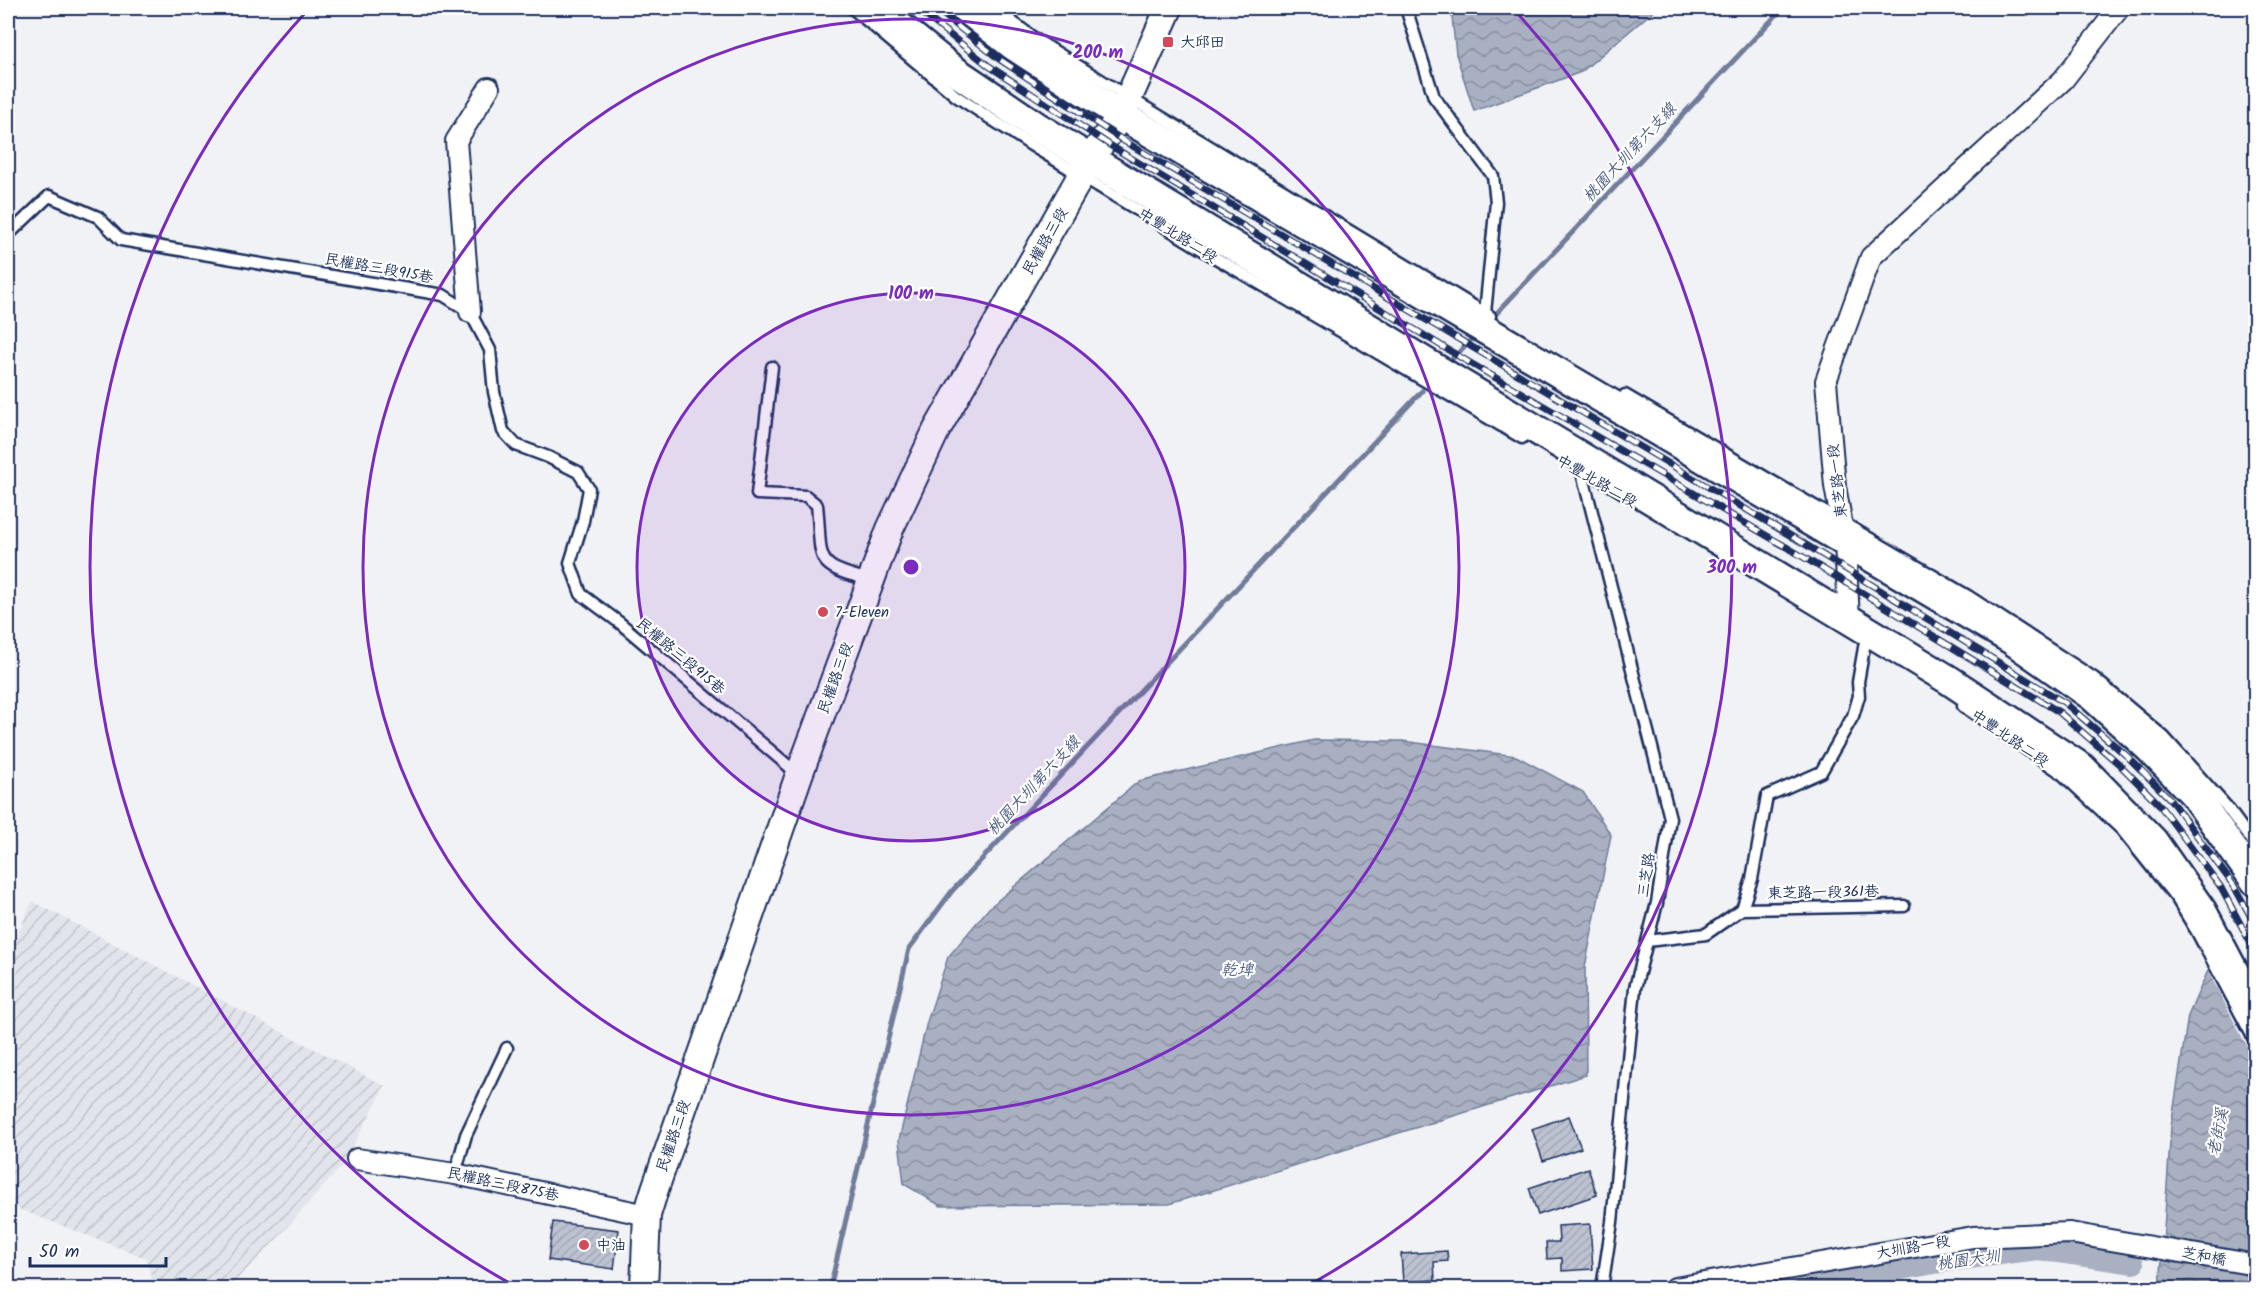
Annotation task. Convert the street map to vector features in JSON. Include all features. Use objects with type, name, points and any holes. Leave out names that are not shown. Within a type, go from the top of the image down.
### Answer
[{"type":"main road","name":"中豐北路二段","points":[[877,8],[952,69],[1039,128],[1087,167],[1857,631],[2020,725],[2082,768],[2153,841],[2256,1013]]},
{"type":"main road","points":[[965,8],[1014,46],[1125,107],[1843,532],[2012,640],[2092,696],[2193,793],[2223,817],[2256,882]]},
{"type":"street","name":"民權路三段","points":[[644,1288],[647,1215],[800,775],[890,529],[936,431],[1087,167],[1125,107],[1169,8]]},
{"type":"street","name":"東芝路一段","points":[[1857,631],[1835,486],[1826,381],[1871,257],[2063,80],[2119,8]]},
{"type":"street","points":[[470,312],[456,141],[489,88]]},
{"type":"street","name":"民權路三段875巷","points":[[357,1159],[455,1174],[647,1215]]},
{"type":"street","name":"大圳路一段","points":[[1675,1288],[1973,1237],[2070,1233],[2153,1247]]},
{"type":"street","name":"芝和橋","points":[[2153,1247],[2256,1265]]},
{"type":"lane","name":"中豐北路二段","points":[[852,8],[957,96],[1087,167],[1216,258],[1531,443]]},
{"type":"lane","points":[[994,8],[1125,107],[1505,325]]},
{"type":"lane","points":[[1406,8],[1434,97],[1493,176],[1496,202],[1485,313]]},
{"type":"lane","name":"民權路三段915巷","points":[[8,235],[49,196],[98,217],[121,240],[432,292],[443,295],[470,312],[490,350],[494,392],[503,432],[516,446],[549,457],[578,472],[589,489],[583,521],[570,563],[581,594],[620,623],[800,775]]},
{"type":"lane","points":[[772,367],[758,494],[806,496],[818,505],[820,556],[826,566],[839,573],[871,580]]},
{"type":"lane","points":[[1614,389],[1843,532]]},
{"type":"lane","name":"中豐北路二段","points":[[1572,467],[1593,479]]},
{"type":"lane","name":"三芝路","points":[[1582,473],[1670,818],[1658,903],[1635,988],[1612,1222],[1602,1288]]},
{"type":"lane","name":"中豐北路二段","points":[[1624,497],[1857,631],[1884,654]]},
{"type":"lane","name":"東芝路一段","points":[[1742,909],[1752,879],[1767,796],[1821,772],[1853,716],[1859,696],[1857,631]]},
{"type":"lane","name":"中豐北路二段","points":[[1952,698],[2060,772],[2121,829],[2177,899],[2199,921],[2256,1043]]},
{"type":"lane","points":[[2223,817],[2256,847]]},
{"type":"lane","name":"東芝路一段361巷","points":[[1742,909],[1904,906]]},
{"type":"lane","points":[[1647,941],[1706,934],[1742,909]]},
{"type":"lane","points":[[455,1174],[466,1135],[507,1048]]},
{"type":"shaded area","points":[[32,901],[385,1086],[344,1163],[275,1241],[228,1288],[153,1286],[146,1258],[8,1205],[8,957]]},
{"type":"water","points":[[1451,8],[1657,8],[1581,72],[1474,111],[1456,54]]},
{"type":"water","name":"乾埤","points":[[1314,740],[1402,741],[1516,756],[1583,792],[1611,835],[1585,967],[1586,1075],[1169,1204],[941,1206],[904,1184],[899,1140],[927,1022],[948,957],[989,908],[1139,781]]},
{"type":"water","name":"老街溪","points":[[2255,864],[2255,1268],[2250,1288],[2160,1288],[2171,1127],[2188,1016]]},
{"type":"pier","points":[[2256,861],[2255,1062],[2206,967]]},
{"type":"building","points":[[1569,1116],[1581,1148],[1543,1161],[1532,1129]]},
{"type":"building","points":[[1588,1168],[1597,1195],[1538,1215],[1529,1188]]},
{"type":"building","name":"中油","points":[[553,1222],[619,1230],[614,1269],[548,1260]]},
{"type":"building","points":[[1590,1224],[1593,1269],[1562,1271],[1562,1258],[1547,1259],[1546,1242],[1559,1242],[1558,1226]]},
{"type":"building","points":[[1447,1251],[1448,1261],[1434,1262],[1435,1280],[1403,1282],[1401,1254]]},
{"type":"waterway","name":"桃園大圳第六支線","points":[[1494,316],[1783,8]]},
{"type":"waterway","name":"桃園大圳第六支線","points":[[1453,358],[1471,340]]},
{"type":"waterway","name":"桃園大圳第六支線","points":[[830,1288],[909,949],[952,891],[1422,391]]},
{"type":"waterway","name":"桃園大圳","points":[[1802,1288],[1946,1262],[2038,1250],[2134,1264]]},
{"type":"railway","points":[[916,8],[989,66],[1116,149],[1465,360],[1800,555],[2059,712],[2119,764],[2158,803],[2220,886],[2256,953]]},
{"type":"railway","points":[[935,8],[999,59],[1124,141],[1808,546],[2065,703],[2127,756],[2169,798],[2234,886],[2256,926]]},
{"type":"place","name":"大邱田","points":[[1168,42]]},
{"type":"place","name":"7-Eleven","points":[[823,612]]},
{"type":"place","name":"中油","points":[[584,1245]]}]
